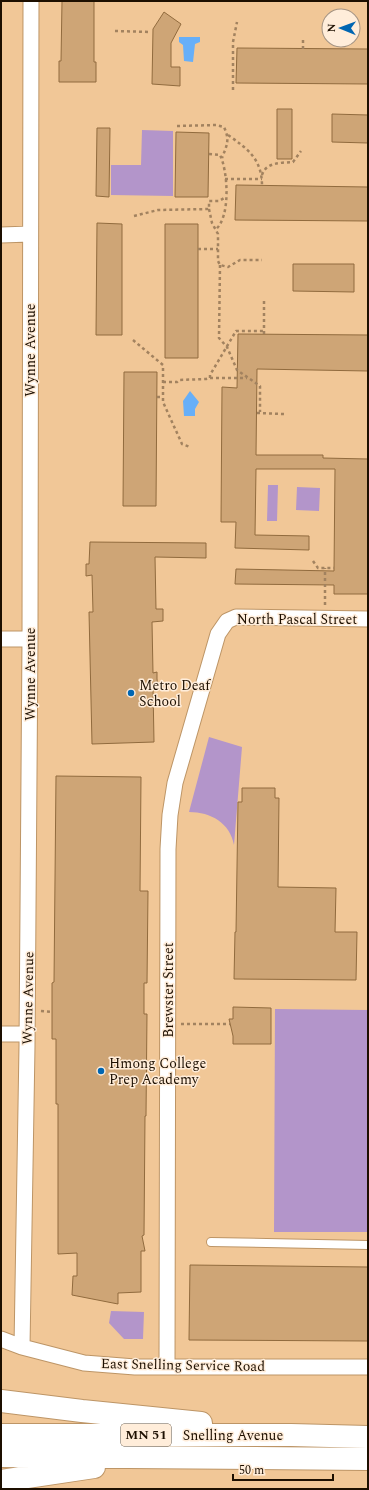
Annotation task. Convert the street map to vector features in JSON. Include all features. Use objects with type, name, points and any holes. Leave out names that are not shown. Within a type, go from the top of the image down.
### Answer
[{"type":"main road","points":[[1,1401],[82,1411],[250,1428],[291,1435]]},
{"type":"main road","name":"Snelling Avenue","points":[[1,1436],[291,1435],[368,1437]]},
{"type":"main road","name":"Snelling Avenue","points":[[1,1456],[368,1459]]},
{"type":"main road","points":[[1,1482],[92,1467],[198,1457]]},
{"type":"street","name":"Wynne Avenue","points":[[22,1347],[27,1034],[30,639],[31,1]]},
{"type":"street","points":[[1,235],[30,234]]},
{"type":"street","name":"North Pascal Street","points":[[227,621],[236,617],[368,619]]},
{"type":"street","name":"Brewster Street","points":[[167,1367],[168,849],[170,815],[175,784],[213,648],[218,634],[227,621]]},
{"type":"street","points":[[1,639],[30,639]]},
{"type":"street","points":[[1,1034],[27,1034]]},
{"type":"street","name":"East Snelling Service Road","points":[[1,1339],[22,1347],[84,1363],[135,1367],[368,1367]]},
{"type":"lane","points":[[211,1242],[368,1245]]},
{"type":"path","points":[[233,90],[233,42],[237,22]]},
{"type":"path","points":[[115,32],[150,32]]},
{"type":"path","points":[[303,40],[303,49]]},
{"type":"path","points":[[177,126],[216,125],[224,127],[228,135],[248,150],[254,157],[262,178]]},
{"type":"path","points":[[215,230],[224,219],[226,197],[222,159],[228,143],[228,135]]},
{"type":"path","points":[[262,186],[263,171],[273,164],[293,162],[301,151]]},
{"type":"path","points":[[209,154],[220,155],[222,159]]},
{"type":"path","points":[[225,179],[262,178]]},
{"type":"path","points":[[226,197],[219,201],[209,201],[209,210],[215,230],[218,234],[218,261],[220,265],[219,338],[227,347],[237,370],[260,386],[258,412],[284,414]]},
{"type":"path","points":[[134,216],[158,210],[209,210]]},
{"type":"path","points":[[198,249],[218,249]]},
{"type":"path","points":[[220,265],[222,267],[228,267],[240,260],[262,260]]},
{"type":"path","points":[[210,378],[210,375],[236,331],[264,333],[264,300]]},
{"type":"path","points":[[134,340],[163,365],[163,402],[182,444],[190,447]]},
{"type":"path","points":[[163,382],[210,378],[248,378]]},
{"type":"path","points":[[157,397],[163,397]]},
{"type":"path","points":[[313,562],[318,568],[334,568]]},
{"type":"path","points":[[325,618],[326,568]]},
{"type":"path","points":[[187,1024],[230,1024]]},
{"type":"shaded area","points":[[142,130],[173,131],[173,196],[111,195],[111,165],[141,165]]},
{"type":"shaded area","points":[[268,485],[278,485],[277,521],[267,521]]},
{"type":"shaded area","points":[[297,487],[320,488],[319,511],[296,510]]},
{"type":"shaded area","points":[[209,737],[242,747],[234,845],[232,837],[224,825],[218,820],[205,814],[189,812]]},
{"type":"shaded area","points":[[275,1009],[368,1010],[368,1232],[274,1232]]},
{"type":"shaded area","points":[[111,1311],[144,1312],[143,1339],[124,1339],[109,1323]]},
{"type":"water","points":[[179,37],[200,37],[200,42],[195,44],[193,62],[184,61],[183,45],[179,42]]},
{"type":"water","points":[[190,391],[199,402],[195,409],[195,416],[184,416],[183,401]]},
{"type":"building","points":[[62,1],[94,1],[94,62],[96,62],[96,82],[59,82],[59,61],[61,61]]},
{"type":"building","points":[[164,12],[181,24],[171,43],[171,67],[180,67],[180,86],[152,84],[153,29]]},
{"type":"building","points":[[237,48],[368,49],[368,84],[236,83]]},
{"type":"building","points":[[277,109],[292,109],[292,159],[277,159]]},
{"type":"building","points":[[332,114],[368,115],[368,143],[332,142]]},
{"type":"building","points":[[97,128],[110,128],[109,197],[96,196]]},
{"type":"building","points":[[176,132],[209,133],[208,197],[175,197]]},
{"type":"building","points":[[236,185],[368,187],[368,221],[235,220]]},
{"type":"building","points":[[97,223],[122,224],[122,335],[96,335]]},
{"type":"building","points":[[165,224],[198,224],[198,358],[165,358]]},
{"type":"building","points":[[293,264],[354,264],[354,292],[293,291]]},
{"type":"building","points":[[238,334],[368,335],[368,371],[257,369],[256,455],[323,455],[323,458],[368,459],[368,594],[334,594],[334,585],[235,584],[236,569],[334,571],[335,469],[256,469],[255,535],[309,536],[309,550],[235,548],[236,522],[221,522],[222,387],[237,388]]},
{"type":"building","points":[[124,372],[157,372],[156,506],[123,506]]},
{"type":"building","name":"Metro Deaf School","points":[[90,542],[206,543],[206,558],[155,557],[156,609],[163,609],[163,621],[152,622],[153,673],[157,672],[158,688],[153,688],[154,742],[92,744],[89,612],[93,612],[92,575],[86,576],[86,564],[89,564]]},
{"type":"building","name":"Hmong College Prep Academy","points":[[56,776],[141,777],[140,891],[148,891],[147,983],[144,983],[144,1014],[147,1014],[144,1235],[142,1236],[145,1251],[141,1251],[141,1292],[118,1293],[118,1304],[72,1295],[73,1276],[77,1276],[77,1253],[58,1254],[58,1104],[56,1104],[56,1039],[52,1039]]},
{"type":"building","points":[[242,788],[275,788],[275,798],[279,798],[278,887],[336,888],[335,932],[357,932],[356,980],[234,979],[238,802],[242,802]]},
{"type":"building","points":[[233,1007],[271,1008],[271,1044],[233,1044],[233,1036],[229,1019],[233,1019]]},
{"type":"building","points":[[190,1265],[368,1267],[368,1341],[189,1340]]},
{"type":"place","name":"Metro Deaf School","points":[[131,693]]},
{"type":"place","name":"Hmong College Prep Academy","points":[[101,1071]]}]
